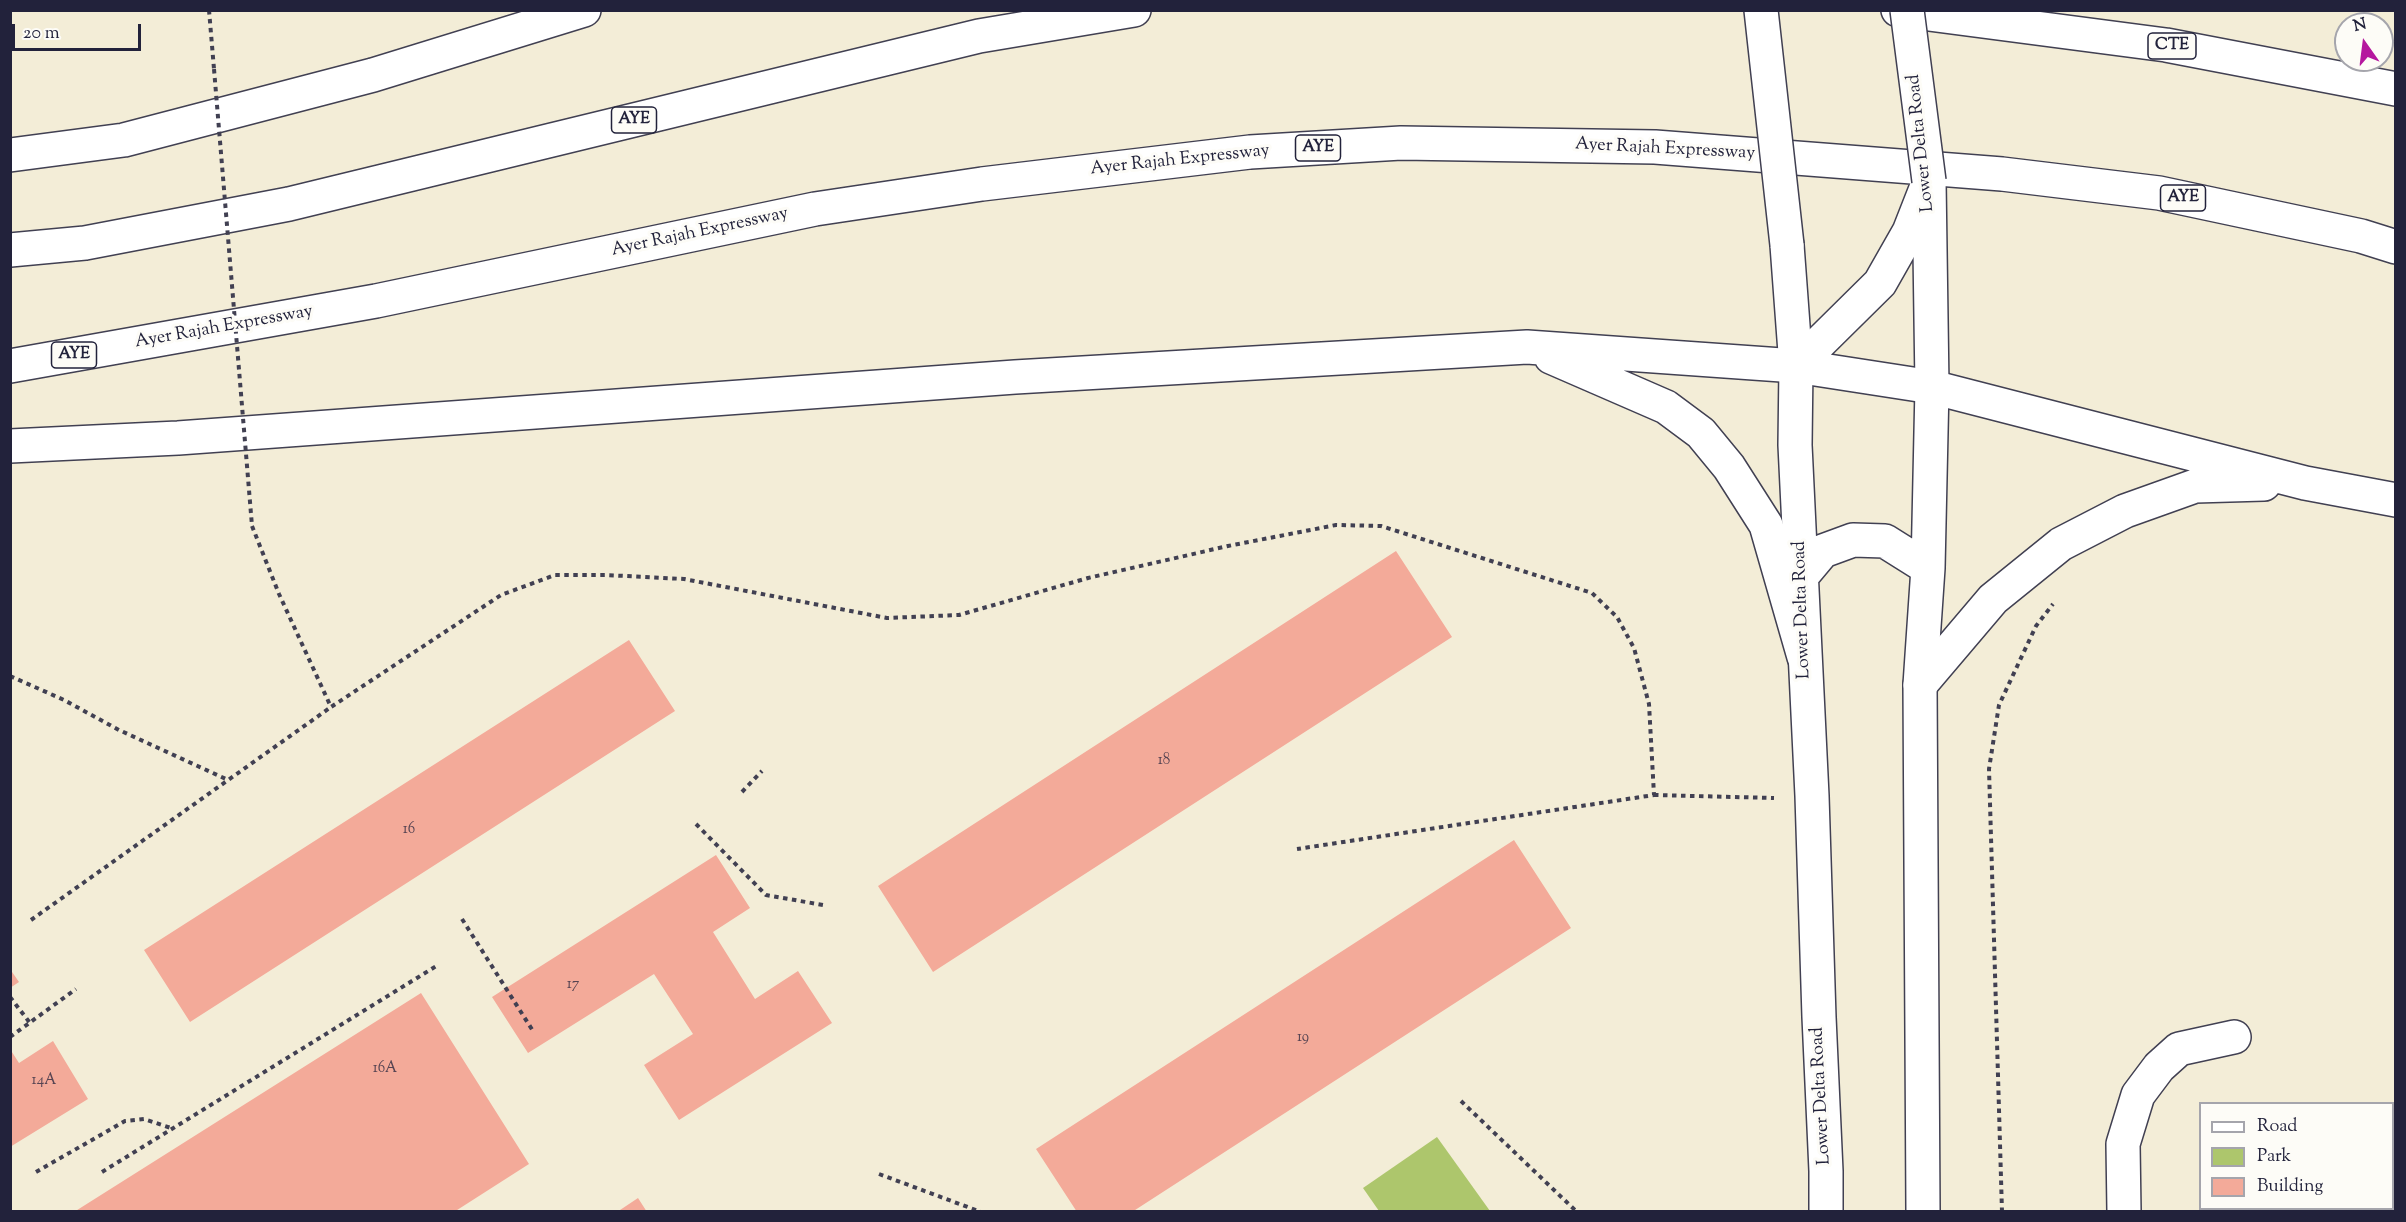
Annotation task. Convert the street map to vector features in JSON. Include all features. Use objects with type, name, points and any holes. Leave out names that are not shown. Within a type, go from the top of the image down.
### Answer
[{"type":"main road","points":[[10,155],[136,137],[373,75],[584,10]]},
{"type":"main road","name":"AYE","points":[[10,250],[85,243],[289,204],[979,36],[1134,10]]},
{"type":"main road","name":"Lower Delta Road","points":[[1761,10],[1787,245],[1796,366],[1795,445],[1812,796],[1826,1212]]},
{"type":"main road","name":"CTE","points":[[1898,10],[2166,45],[2396,89]]},
{"type":"main road","name":"Lower Delta Road","points":[[1907,10],[1929,181],[1919,232],[1932,387],[1928,568],[1920,685],[1923,1212]]},
{"type":"main road","name":"Ayer Rajah Expressway","points":[[10,366],[376,301],[816,209],[982,184],[1250,152],[1390,143],[1656,147],[2002,174],[2159,193],[2361,236],[2396,247]]},
{"type":"main road","points":[[1796,366],[1880,283],[1919,232]]},
{"type":"main road","points":[[2361,236],[2396,242]]},
{"type":"main road","points":[[1527,347],[1666,407],[1701,434],[1729,467],[1766,525],[1804,657]]},
{"type":"main road","points":[[10,446],[178,438],[1015,377],[1527,347],[1796,366],[1932,387],[2305,483],[2396,500]]},
{"type":"main road","points":[[1920,685],[1993,599],[2061,544],[2125,511],[2195,486],[2305,483]]},
{"type":"main road","points":[[1802,576],[1823,551],[1853,540],[1886,541],[1928,568]]},
{"type":"main road","points":[[2124,1212],[2123,1144],[2138,1095],[2159,1067],[2179,1049],[2234,1037]]},
{"type":"path","points":[[209,10],[252,526],[279,594],[331,707]]},
{"type":"path","points":[[31,920],[331,707],[501,595],[555,575],[684,579],[887,618],[959,615],[1088,578],[1227,546],[1336,525],[1381,526],[1592,593],[1617,618],[1634,648],[1649,704],[1654,795]]},
{"type":"path","points":[[2002,1212],[1989,769],[1999,705],[2036,626],[2057,599]]},
{"type":"path","points":[[10,676],[64,700],[119,730],[228,780]]},
{"type":"path","points":[[742,792],[762,771]]},
{"type":"path","points":[[1297,849],[1654,795],[1766,798]]},
{"type":"path","points":[[696,824],[766,895],[823,905]]},
{"type":"path","points":[[462,919],[533,1031]]},
{"type":"path","points":[[102,1172],[438,965]]},
{"type":"path","points":[[10,1037],[76,989]]},
{"type":"path","points":[[10,997],[30,1023]]},
{"type":"path","points":[[1461,1101],[1577,1212]]},
{"type":"path","points":[[36,1172],[125,1121],[144,1119],[171,1128]]},
{"type":"path","points":[[879,1174],[981,1212]]},
{"type":"green space","points":[[1437,1137],[1490,1211],[1379,1211],[1363,1188]]},
{"type":"building","points":[[1396,551],[1452,637],[933,972],[878,886]]},
{"type":"building","points":[[629,640],[675,711],[190,1022],[144,950]]},
{"type":"building","points":[[1514,840],[1571,928],[1132,1212],[1077,1212],[1036,1149]]},
{"type":"building","points":[[716,855],[750,908],[713,932],[755,999],[798,971],[832,1023],[679,1120],[644,1065],[693,1034],[654,974],[528,1053],[492,997]]},
{"type":"building","points":[[10,969],[19,982],[10,988]]},
{"type":"building","points":[[421,993],[529,1164],[454,1212],[74,1212]]},
{"type":"building","points":[[53,1041],[88,1099],[10,1147],[10,1049],[19,1063]]},
{"type":"building","points":[[638,1198],[647,1212],[617,1212]]},
{"type":"building","points":[[2240,1210],[2342,1210],[2342,1212],[2240,1212]]},
{"type":"building","points":[[2360,1210],[2376,1210],[2376,1212],[2359,1212]]}]
